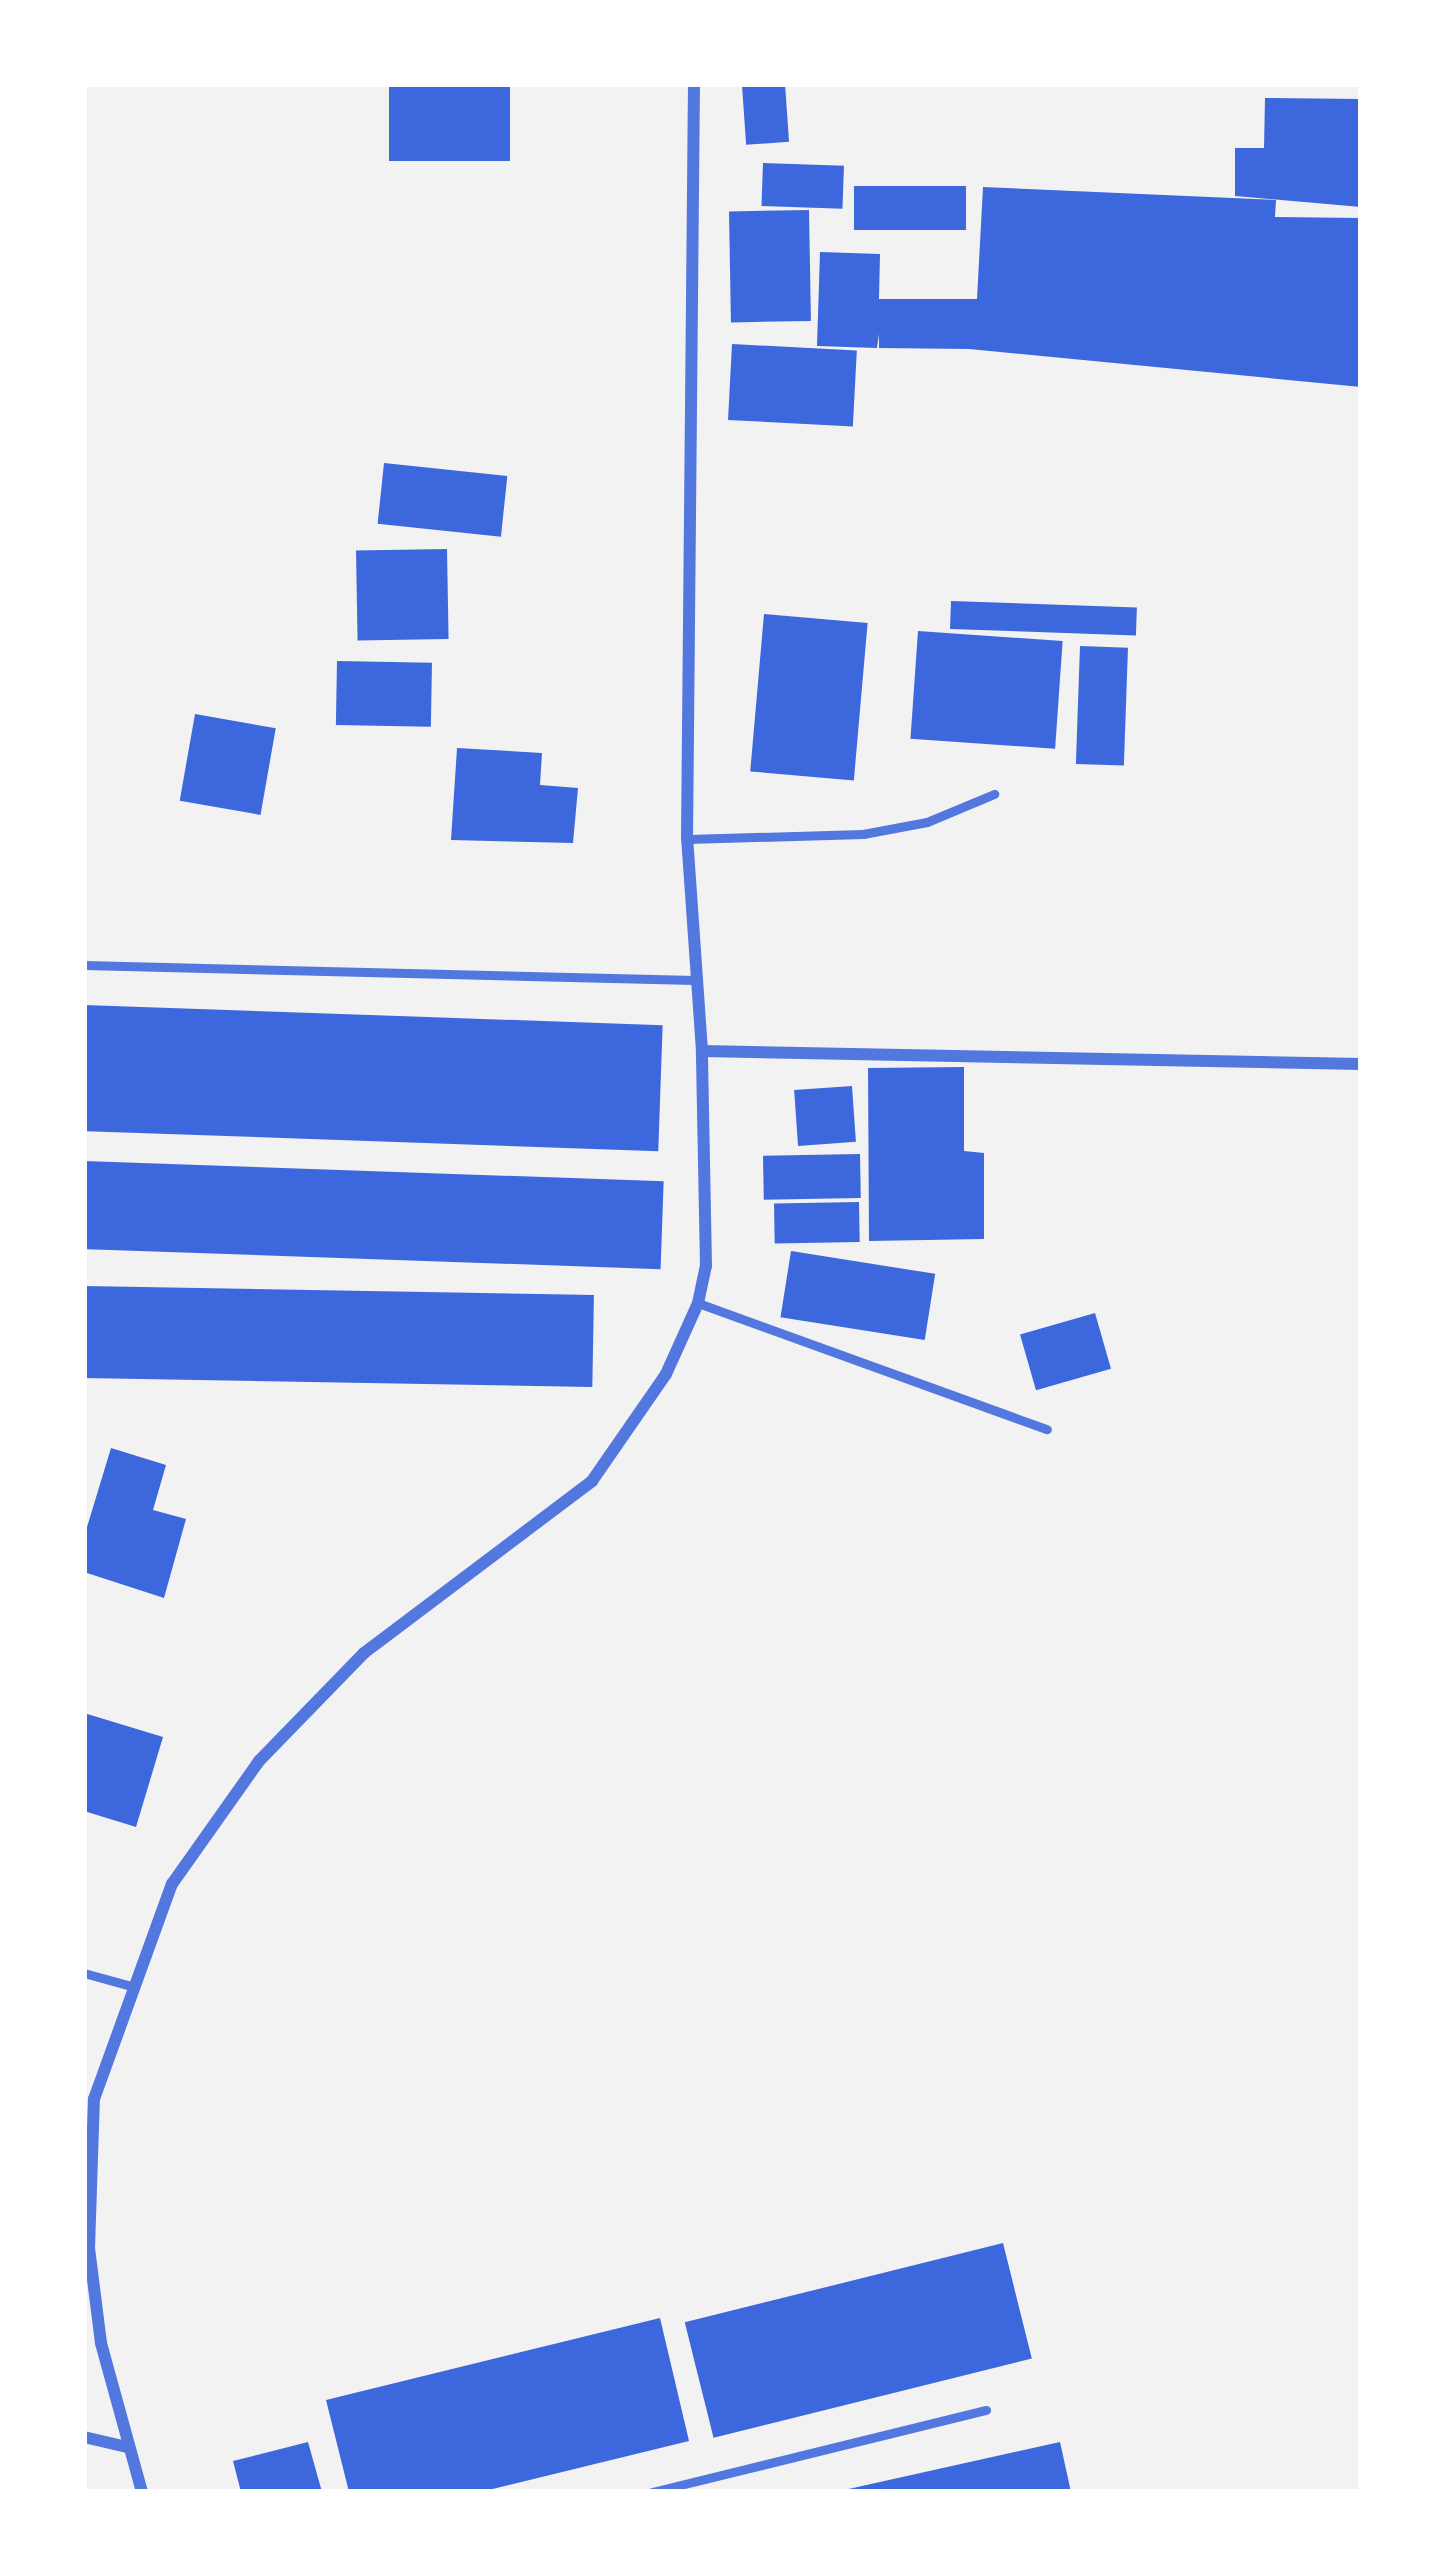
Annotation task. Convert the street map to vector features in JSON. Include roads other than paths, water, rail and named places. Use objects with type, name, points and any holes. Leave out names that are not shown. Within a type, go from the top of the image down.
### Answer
[{"type":"street","points":[[142,2492],[101,2344],[88,2248],[94,2099],[172,1884],[259,1761],[364,1652],[592,1481],[666,1374],[698,1304],[706,1266],[702,1052],[687,839],[694,84]]},
{"type":"street","points":[[702,1052],[1361,1064]]},
{"type":"street","points":[[84,2437],[127,2447]]},
{"type":"lane","points":[[687,839],[863,834],[928,822],[994,794]]},
{"type":"lane","points":[[84,965],[695,980]]},
{"type":"lane","points":[[698,1304],[1047,1429]]},
{"type":"lane","points":[[84,1973],[135,1987]]},
{"type":"lane","points":[[84,2339],[101,2344]]},
{"type":"lane","points":[[652,2492],[986,2410]]}]
